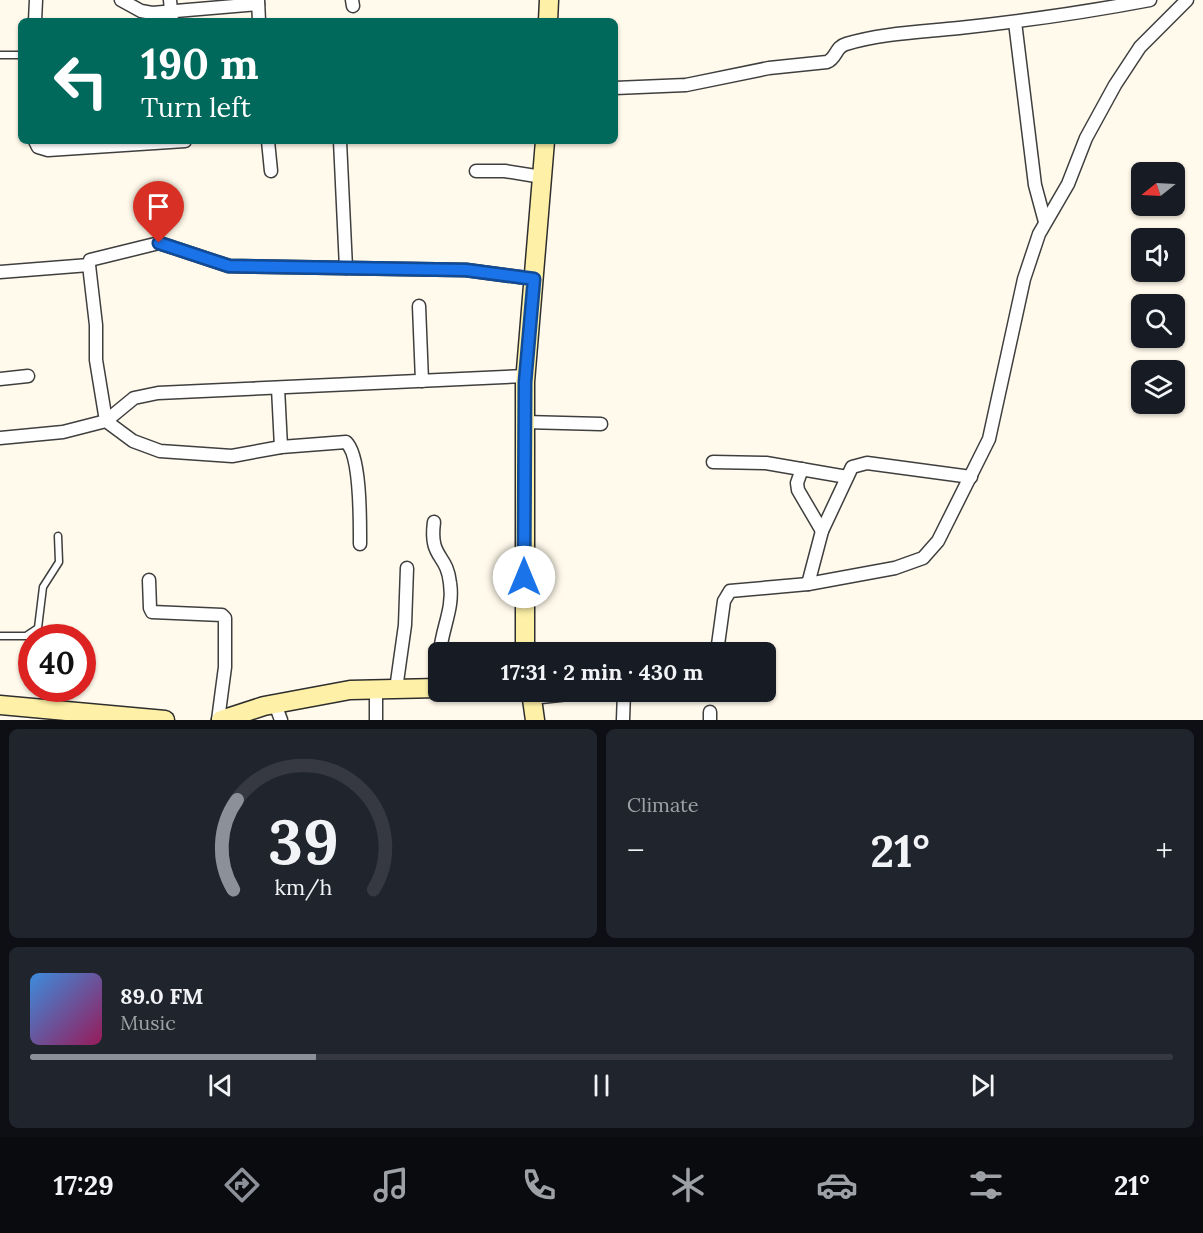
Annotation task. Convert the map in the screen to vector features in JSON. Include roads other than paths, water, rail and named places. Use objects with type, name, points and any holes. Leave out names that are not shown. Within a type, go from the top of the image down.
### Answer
[{"type":"street","points":[[35,18],[36,0]]},
{"type":"street","points":[[121,0],[141,11],[171,11],[258,2],[259,18]]},
{"type":"street","points":[[548,18],[549,0]]},
{"type":"street","points":[[618,88],[694,84],[769,68],[827,62],[834,58],[840,47],[846,44],[1050,19],[1150,0]]},
{"type":"street","points":[[719,642],[727,593],[734,590],[808,584],[896,568],[923,558],[938,541],[971,477],[993,426],[1024,279],[1044,222],[1068,184],[1102,105],[1126,66],[1140,47],[1187,0]]},
{"type":"street","points":[[1015,22],[1035,185],[1044,222]]},
{"type":"street","points":[[36,144],[38,147],[48,150],[139,144]]},
{"type":"street","points":[[268,144],[271,171]]},
{"type":"street","points":[[340,144],[346,268]]},
{"type":"street","points":[[525,642],[526,376],[545,144]]},
{"type":"street","points":[[476,171],[506,171],[542,177]]},
{"type":"street","points":[[360,544],[360,495],[350,446],[342,442],[281,447],[232,456],[160,451],[133,441],[106,421],[96,360],[96,326],[90,260],[159,243],[229,266],[466,270],[534,279]]},
{"type":"street","points":[[0,272],[89,265]]},
{"type":"street","points":[[419,306],[422,381]]},
{"type":"street","points":[[0,379],[28,376]]},
{"type":"street","points":[[0,438],[63,432],[106,421],[128,402],[145,395],[526,376]]},
{"type":"street","points":[[278,388],[281,447]]},
{"type":"street","points":[[525,422],[601,424]]},
{"type":"street","points":[[713,462],[765,463],[847,477]]},
{"type":"street","points":[[808,584],[822,531],[852,467],[860,463],[971,477]]},
{"type":"street","points":[[802,469],[797,483],[798,490],[822,531]]},
{"type":"street","points":[[434,522],[433,545],[447,567],[451,595],[442,642]]},
{"type":"street","points":[[396,689],[405,625],[407,568]]},
{"type":"street","points":[[149,579],[152,612],[222,615],[225,618],[225,666],[220,720],[278,712],[350,690],[428,688]]},
{"type":"street","points":[[376,689],[376,720]]},
{"type":"street","points":[[532,702],[535,720]]},
{"type":"street","points":[[622,720],[623,702]]},
{"type":"street","points":[[0,705],[165,720]]},
{"type":"lane","points":[[0,55],[18,55]]},
{"type":"lane","points":[[0,636],[27,636],[38,628],[43,587],[59,562],[58,536]]}]
